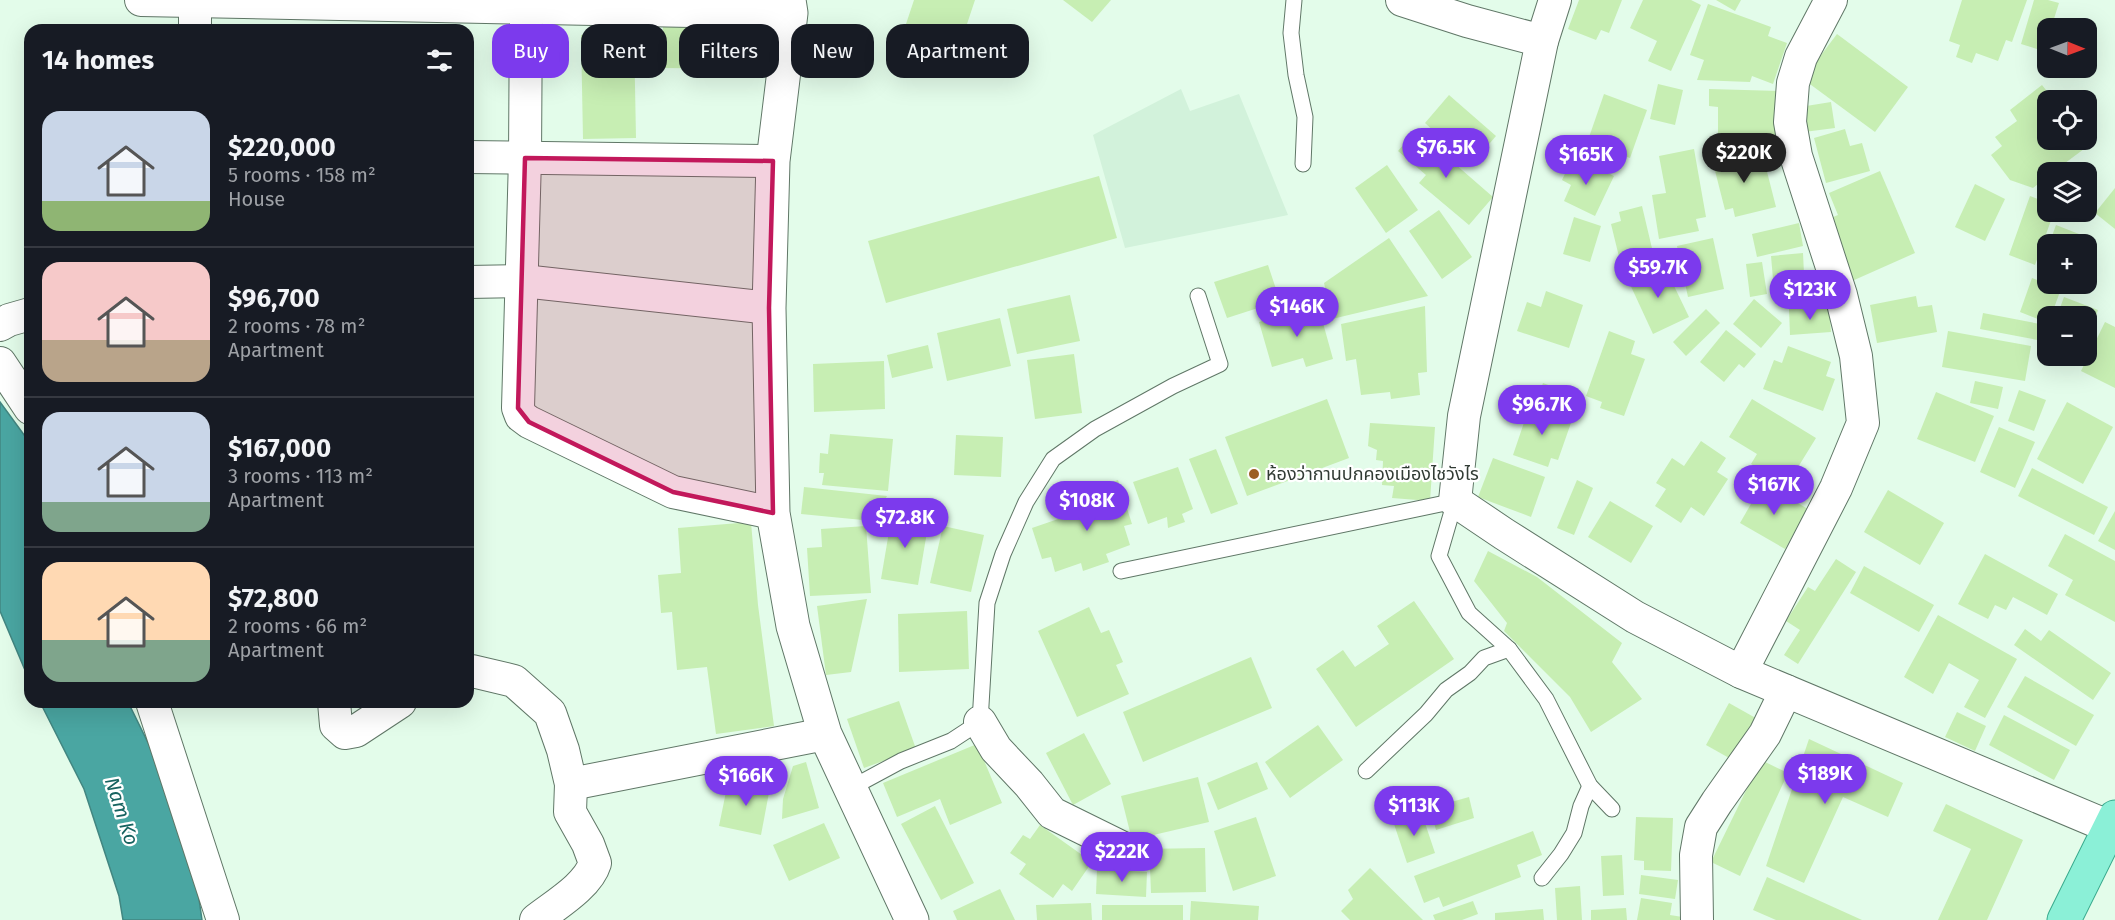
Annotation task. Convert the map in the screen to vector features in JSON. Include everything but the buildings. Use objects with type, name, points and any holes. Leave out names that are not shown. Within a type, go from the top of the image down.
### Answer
[{"type":"main road","points":[[2064,920],[2113,822]]},
{"type":"street","points":[[141,0],[195,10],[526,4],[790,6],[773,161],[769,308],[774,513],[793,626],[825,734],[912,920]]},
{"type":"street","points":[[1402,0],[1467,21],[1542,41]]},
{"type":"street","points":[[1555,0],[1542,41],[1464,416],[1455,501],[1635,617],[1741,672],[2113,822]]},
{"type":"street","points":[[1741,672],[1836,488],[1863,423],[1856,356],[1840,295],[1796,156],[1790,122],[1793,83],[1802,57],[1831,0]]},
{"type":"street","points":[[526,4],[523,281],[518,408],[521,416],[673,492],[774,513]]},
{"type":"street","points":[[474,157],[773,161]]},
{"type":"street","points":[[474,282],[523,281],[769,308]]},
{"type":"street","points":[[0,326],[9,320],[24,316]]},
{"type":"street","points":[[0,363],[24,399]]},
{"type":"street","points":[[474,671],[514,681],[550,712],[563,750],[571,784],[570,812],[588,844],[595,863],[593,871],[585,881],[536,920]]},
{"type":"street","points":[[1697,920],[1696,855],[1701,827],[1716,802],[1765,734],[1786,691]]},
{"type":"street","points":[[154,708],[223,920]]},
{"type":"street","points":[[335,708],[336,725],[345,733],[356,731],[391,708]]},
{"type":"street","points":[[980,722],[996,749],[1052,813],[1123,848]]},
{"type":"street","points":[[571,784],[825,734]]},
{"type":"lane","points":[[1294,0],[1291,33],[1296,75],[1305,117],[1303,164]]},
{"type":"lane","points":[[849,789],[901,761],[951,741],[980,722],[987,603],[1003,554],[1026,502],[1053,459],[1095,429],[1173,386],[1220,364],[1198,296]]},
{"type":"lane","points":[[1121,572],[1455,501],[1439,556],[1469,613],[1509,649],[1546,699],[1590,786],[1612,809]]},
{"type":"lane","points":[[1366,771],[1426,714],[1446,690],[1470,673],[1485,658],[1509,649]]},
{"type":"lane","points":[[1542,878],[1574,833],[1581,806],[1590,786]]},
{"type":"highlighted area","points":[[525,158],[773,161],[769,308],[773,513],[673,492],[529,422],[518,408]]},
{"type":"shaded area","points":[[1181,89],[1190,111],[1239,94],[1288,215],[1125,248],[1093,135]]},
{"type":"water","points":[[0,402],[24,435],[24,668],[0,611]]},
{"type":"water","name":"Nam Ko","points":[[43,708],[131,708],[156,759],[196,878],[202,920],[123,920],[119,896],[84,789]]},
{"type":"place","name":"ห้องว่ากานปกคองเมืองไชวังไร","points":[[1254,474]]}]
